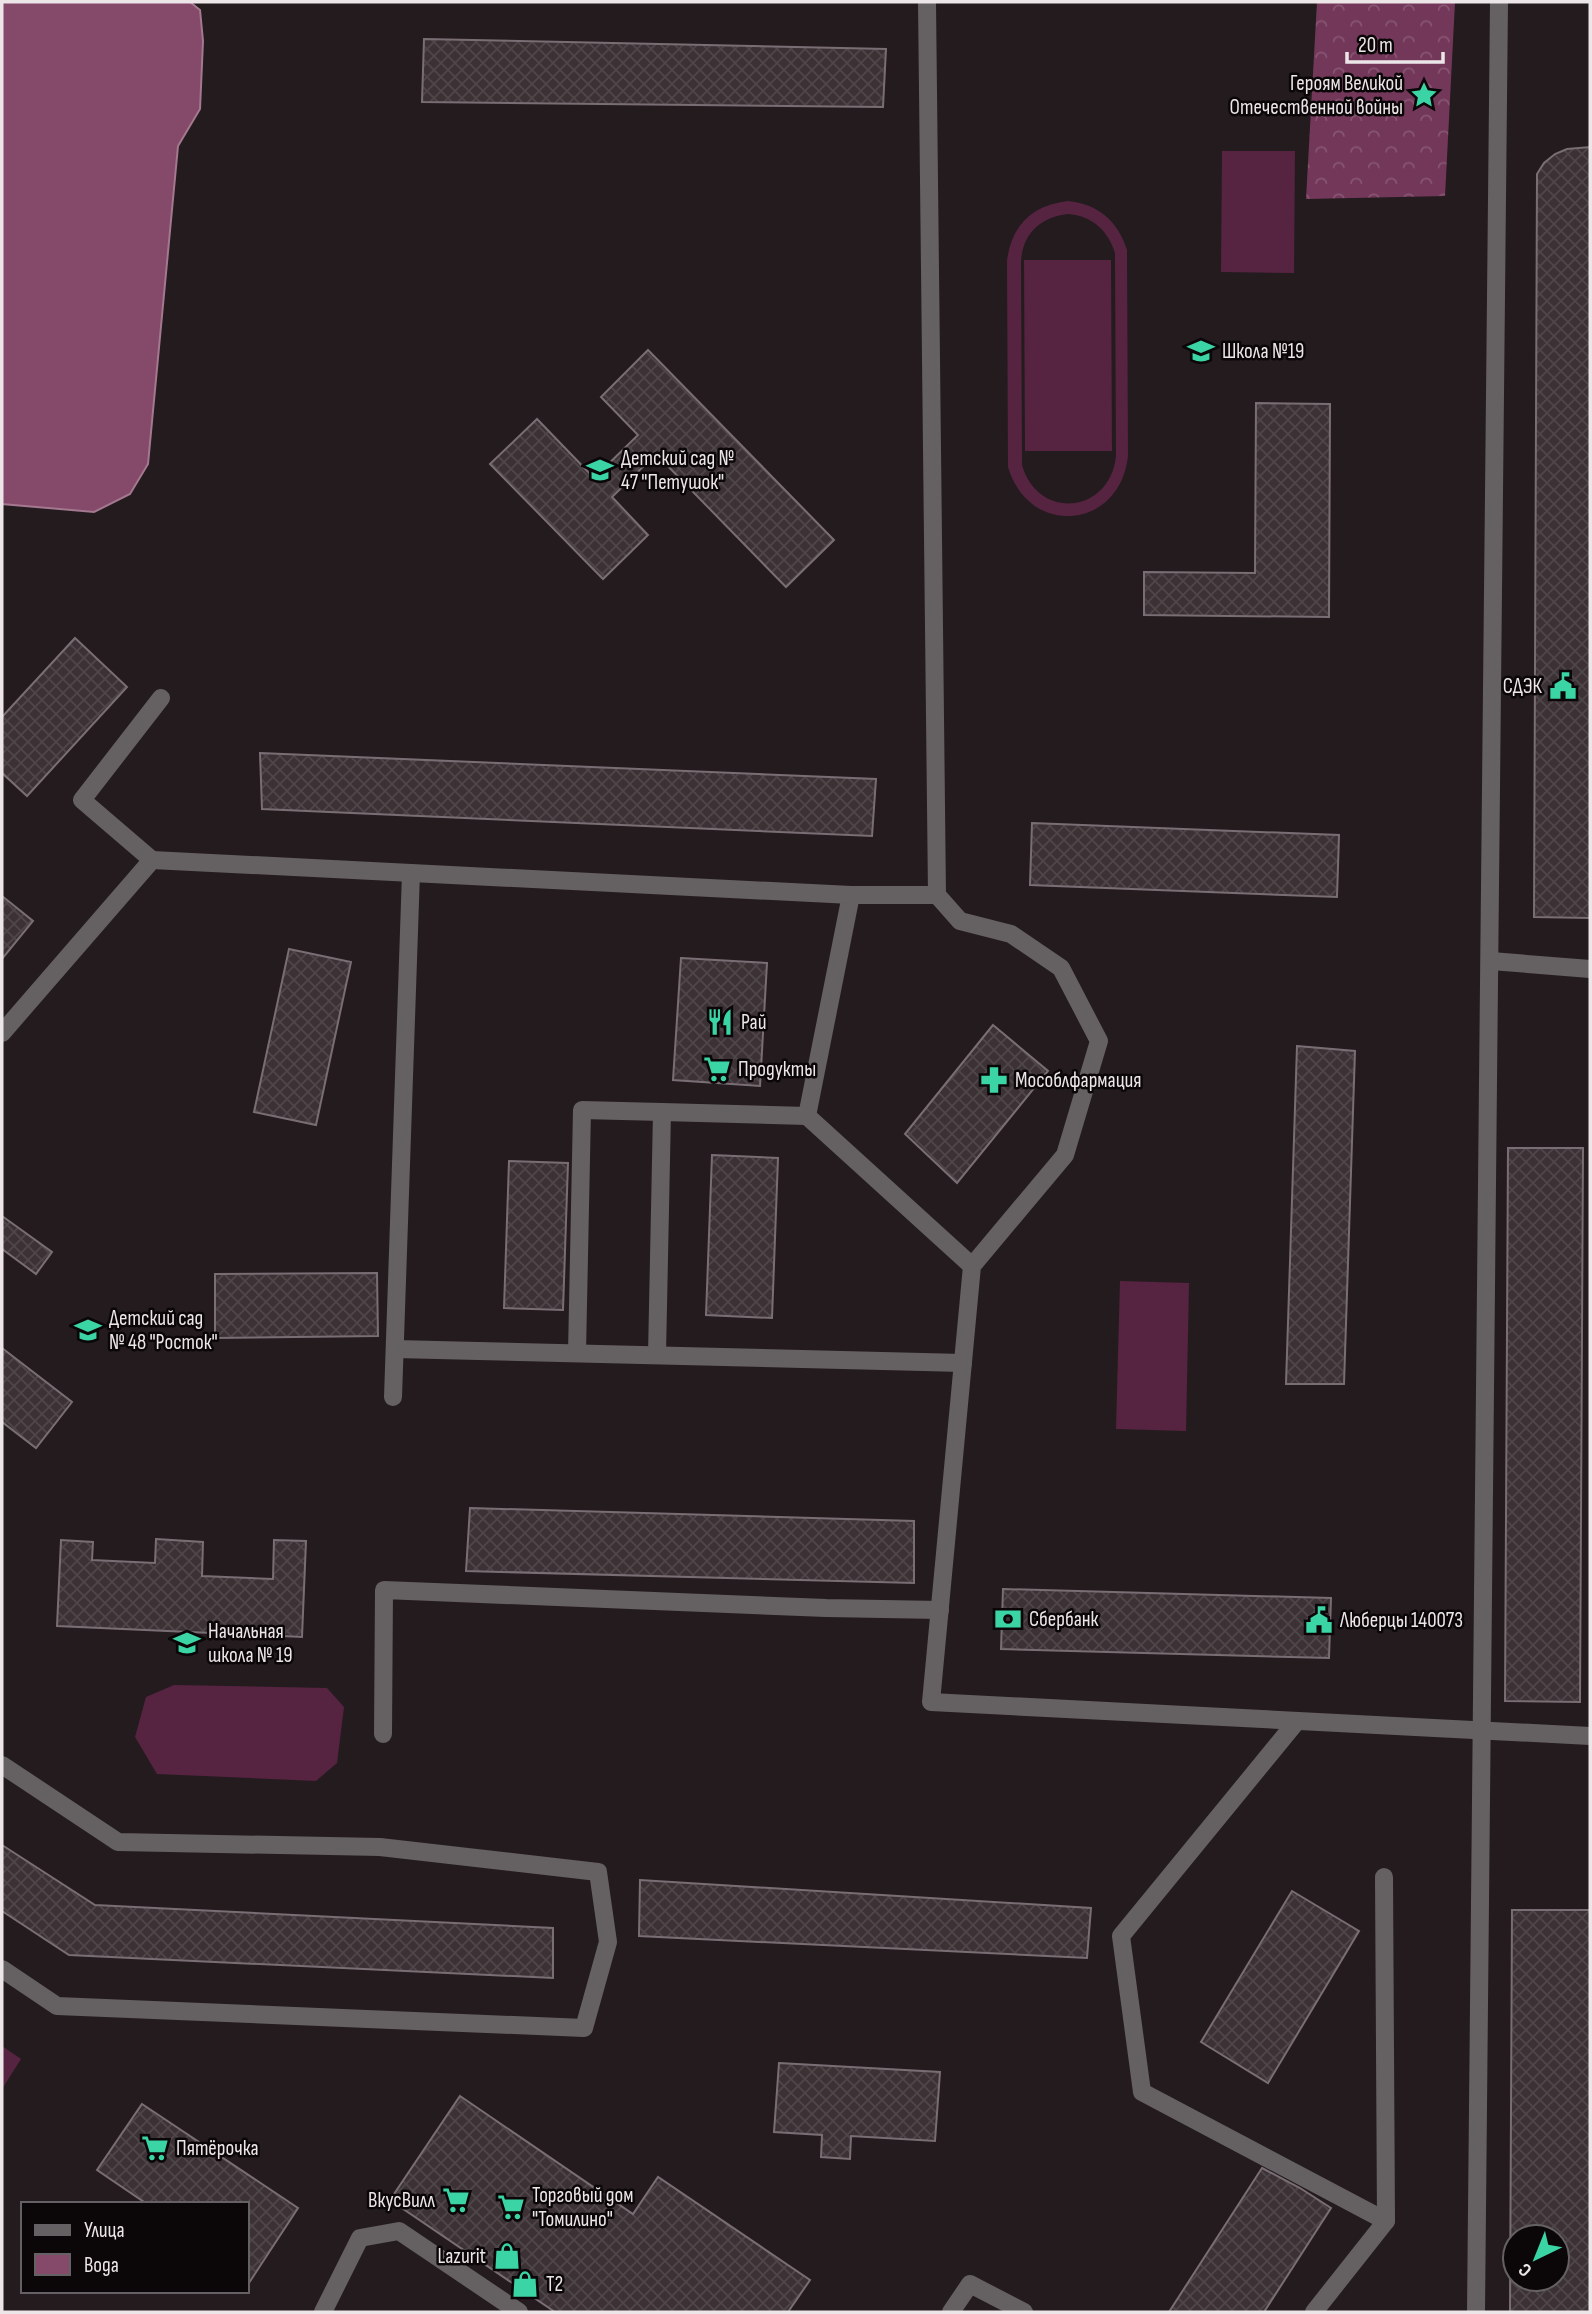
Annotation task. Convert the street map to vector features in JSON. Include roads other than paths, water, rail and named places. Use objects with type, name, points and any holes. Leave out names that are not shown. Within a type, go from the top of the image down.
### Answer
[{"type":"lane","points":[[927,2],[937,895],[960,921],[1011,934],[1060,968],[1099,1041],[1065,1155],[972,1266],[931,1702],[1590,1736]]},
{"type":"lane","points":[[1476,2312],[1499,2]]},
{"type":"lane","points":[[161,698],[82,800],[152,860],[851,895],[937,895]]},
{"type":"lane","points":[[2,1033],[152,860]]},
{"type":"lane","points":[[393,1397],[411,873]]},
{"type":"lane","points":[[807,1116],[851,895]]},
{"type":"lane","points":[[1490,961],[1590,969]]},
{"type":"lane","points":[[577,1353],[582,1110],[807,1116],[972,1266]]},
{"type":"lane","points":[[657,1355],[662,1112]]},
{"type":"lane","points":[[394,1349],[963,1363]]},
{"type":"lane","points":[[383,1734],[384,1590],[940,1610]]},
{"type":"lane","points":[[1297,1721],[1121,1936],[1142,2092],[1386,2221]]},
{"type":"lane","points":[[2,1765],[118,1842],[380,1847],[597,1872],[608,1942],[584,2028],[57,2006],[2,1969]]},
{"type":"lane","points":[[1314,2312],[1386,2221],[1384,1877]]},
{"type":"lane","points":[[324,2312],[360,2238],[399,2231],[519,2312]]},
{"type":"lane","points":[[951,2312],[970,2284],[1024,2312]]},
{"type":"water","points":[[2,2],[190,2],[200,10],[203,41],[200,109],[178,146],[148,464],[130,494],[94,512],[2,504]]},
{"type":"place","name":"Героям Великой Отечественной войны","points":[[1424,95]]},
{"type":"place","name":"Школа №19","points":[[1201,351]]},
{"type":"place","name":"Детский сад № 47 \"Петушок\"","points":[[600,470]]},
{"type":"place","name":"СДЭК","points":[[1563,686]]},
{"type":"place","name":"Рай","points":[[720,1022]]},
{"type":"place","name":"Продукты","points":[[717,1069]]},
{"type":"place","name":"Мособлфармация","points":[[994,1080]]},
{"type":"place","name":"Детский сад № 48 \"Росток\"","points":[[88,1330]]},
{"type":"place","name":"Сбербанк","points":[[1008,1619]]},
{"type":"place","name":"Люберцы 140073","points":[[1319,1620]]},
{"type":"place","name":"Начальная школа № 19","points":[[187,1643]]},
{"type":"place","name":"Пятёрочка","points":[[155,2148]]},
{"type":"place","name":"ВкусВилл","points":[[456,2200]]},
{"type":"place","name":"Торговый дом \"Томилино\"","points":[[511,2207]]},
{"type":"place","name":"Lazurit","points":[[507,2256]]},
{"type":"place","name":"T2","points":[[525,2284]]}]
